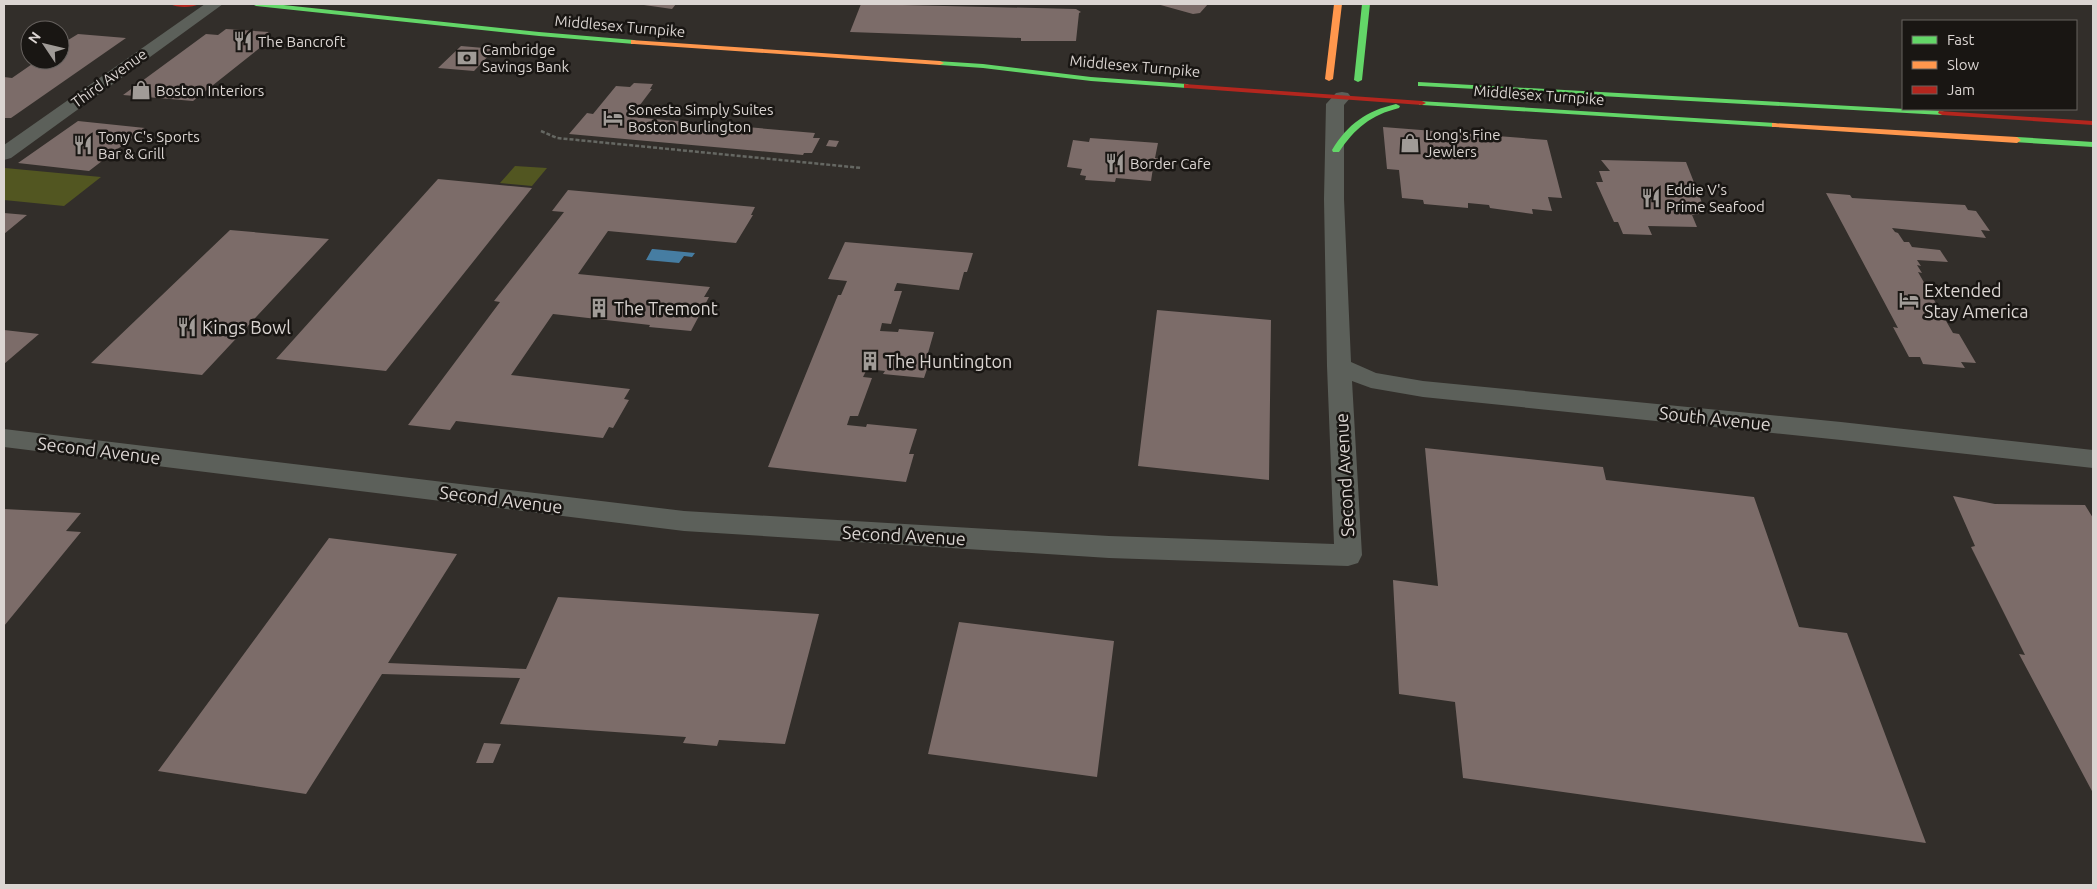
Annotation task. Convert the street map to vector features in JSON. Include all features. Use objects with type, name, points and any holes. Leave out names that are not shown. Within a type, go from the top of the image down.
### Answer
[{"type":"main road","points":[[174,4],[195,4]]},
{"type":"main road","name":"Middlesex Turnpike","points":[[256,4],[625,42],[983,66],[1091,79],[1343,82],[1430,104],[2093,145]]},
{"type":"main road","points":[[1338,4],[1343,82]]},
{"type":"main road","points":[[1343,82],[1366,4]]},
{"type":"main road","name":"Middlesex Turnpike","points":[[983,66],[1071,64]]},
{"type":"main road","name":"Middlesex Turnpike","points":[[1414,84],[1795,104],[2093,123]]},
{"type":"main road","points":[[1336,150],[1347,132],[1358,120],[1372,112],[1405,105],[1430,104]]},
{"type":"street","name":"Third Avenue","points":[[4,154],[215,4]]},
{"type":"street","name":"Second Avenue","points":[[4,438],[693,521],[1089,546],[1348,555],[1339,366],[1334,192],[1336,150],[1335,104],[1343,82]]},
{"type":"street","name":"South Avenue","points":[[1339,366],[1371,380],[1423,389],[1848,432],[2093,460]]},
{"type":"path","points":[[541,131],[557,138],[862,168]]},
{"type":"green space","points":[[515,166],[547,168],[532,186],[500,183]]},
{"type":"green space","points":[[5,168],[101,177],[64,206],[4,200]]},
{"type":"water","points":[[652,249],[695,253],[692,257],[684,256],[679,263],[646,260]]},
{"type":"building","points":[[637,4],[676,4],[672,9]]},
{"type":"building","points":[[861,4],[1076,9],[1081,12],[1079,13],[1076,41],[1021,41],[1021,38],[850,32]]},
{"type":"building","points":[[1157,4],[1208,4],[1200,13],[1193,14]]},
{"type":"building","points":[[226,29],[269,32],[261,38],[271,39],[193,101],[123,95],[206,34],[218,35]]},
{"type":"building","points":[[78,34],[126,38],[11,118],[4,118],[4,77],[12,78],[24,70],[70,70],[70,39]]},
{"type":"building","name":"Cambridge Savings Bank","points":[[461,46],[495,49],[474,71],[438,68]]},
{"type":"building","name":"Sonesta Simply Suites Boston Burlington","points":[[634,83],[653,84],[650,89],[652,89],[631,117],[815,133],[813,138],[820,138],[812,153],[804,153],[803,155],[569,134],[587,113],[593,114],[616,86],[630,87]]},
{"type":"building","points":[[78,121],[145,128],[89,171],[18,163]]},
{"type":"building","points":[[1383,127],[1547,140],[1562,198],[1548,197],[1552,211],[1532,209],[1533,214],[1490,208],[1489,205],[1468,203],[1468,208],[1424,204],[1423,200],[1402,198],[1399,170],[1387,169]]},
{"type":"building","name":"Border Cafe","points":[[1090,138],[1158,143],[1155,158],[1163,159],[1161,169],[1153,168],[1151,181],[1116,178],[1115,182],[1085,180],[1086,176],[1080,175],[1082,169],[1067,167],[1073,140],[1089,142]]},
{"type":"building","points":[[829,140],[839,141],[836,147],[826,146]]},
{"type":"building","name":"Eddie V's Prime Seafood","points":[[1601,160],[1686,162],[1706,213],[1692,215],[1697,227],[1648,226],[1652,235],[1623,234],[1618,222],[1614,222],[1596,182],[1603,182],[1599,171],[1610,171]]},
{"type":"building","points":[[438,179],[532,188],[386,371],[276,359]]},
{"type":"building","name":"The Tremont","points":[[568,190],[755,207],[751,215],[753,215],[736,243],[608,231],[578,274],[710,287],[704,297],[709,297],[691,331],[553,314],[511,375],[630,389],[624,399],[629,400],[613,428],[609,427],[603,438],[456,421],[450,430],[408,425],[500,302],[494,301],[564,212],[552,211]]},
{"type":"building","name":"Extended Stay America","points":[[1826,193],[1850,195],[1852,198],[1965,205],[1968,210],[1976,211],[1990,231],[1981,230],[1986,238],[1892,228],[1904,242],[1909,242],[1912,247],[1940,250],[1948,262],[1917,260],[1921,266],[1917,265],[1922,273],[1918,272],[1953,333],[1959,334],[1976,363],[1961,362],[1965,368],[1923,364],[1920,357],[1909,357],[1893,327],[1898,328]]},
{"type":"building","points":[[4,213],[27,215],[4,234]]},
{"type":"building","name":"Kings Bowl","points":[[230,230],[329,239],[202,375],[91,363]]},
{"type":"building","name":"The Huntington","points":[[845,242],[973,253],[967,272],[964,272],[959,290],[897,283],[894,291],[902,291],[891,324],[882,323],[880,331],[898,332],[899,329],[934,332],[928,353],[932,354],[924,378],[883,374],[885,371],[867,369],[863,377],[872,378],[858,416],[850,416],[847,425],[866,427],[867,424],[917,429],[909,454],[914,454],[906,482],[768,467],[838,295],[841,295],[847,281],[828,279]]},
{"type":"building","points":[[1157,310],[1271,320],[1269,480],[1138,466]]},
{"type":"building","points":[[4,330],[39,334],[4,364]]},
{"type":"building","points":[[1425,448],[1603,467],[1606,480],[1754,497],[1799,627],[1847,633],[1926,843],[1463,778],[1455,702],[1399,694],[1393,580],[1438,586]]},
{"type":"building","points":[[1953,496],[1995,504],[2085,505],[2093,518],[2093,793],[2019,654],[2025,655],[1971,547],[1975,546]]},
{"type":"building","points":[[4,509],[81,513],[66,531],[81,532],[4,626]]},
{"type":"building","points":[[329,538],[457,554],[388,663],[526,669],[558,597],[819,614],[785,744],[719,740],[717,746],[683,743],[686,737],[500,724],[520,678],[382,674],[306,794],[158,771]]},
{"type":"building","points":[[959,622],[1114,641],[1097,777],[928,754]]},
{"type":"building","points":[[484,743],[501,744],[493,763],[476,763]]},
{"type":"traffic: fast","points":[[256,4],[539,34],[634,42]]},
{"type":"traffic: fast","points":[[1358,80],[1366,4]]},
{"type":"traffic: fast","points":[[940,63],[983,66],[1091,79],[1187,86]]},
{"type":"traffic: fast","points":[[1421,84],[1942,113]]},
{"type":"traffic: fast","points":[[1422,103],[1775,125]]},
{"type":"traffic: fast","points":[[1336,150],[1348,133],[1361,121],[1376,112],[1396,106]]},
{"type":"traffic: fast","points":[[2017,140],[2093,145]]},
{"type":"traffic: slow","points":[[1329,79],[1338,4]]},
{"type":"traffic: slow","points":[[634,42],[940,63]]},
{"type":"traffic: slow","points":[[1775,125],[2017,140]]},
{"type":"traffic: jam","points":[[174,4],[195,4]]},
{"type":"traffic: jam","points":[[1187,86],[1422,103]]},
{"type":"traffic: jam","points":[[1942,113],[2093,123]]},
{"type":"place","name":"The Bancroft","points":[[243,41]]},
{"type":"place","name":"Cambridge Savings Bank","points":[[467,58]]},
{"type":"place","name":"Boston Interiors","points":[[141,90]]},
{"type":"place","name":"Sonesta Simply Suites Boston Burlington","points":[[613,118]]},
{"type":"place","name":"Long's Fine Jewlers","points":[[1410,143]]},
{"type":"place","name":"Tony C's Sports Bar & Grill","points":[[83,145]]},
{"type":"place","name":"Border Cafe","points":[[1115,163]]},
{"type":"place","name":"Eddie V's Prime Seafood","points":[[1651,198]]},
{"type":"place","name":"Extended Stay America","points":[[1909,300]]},
{"type":"place","name":"The Tremont","points":[[599,308]]},
{"type":"place","name":"Kings Bowl","points":[[187,327]]},
{"type":"place","name":"The Huntington","points":[[870,361]]}]
